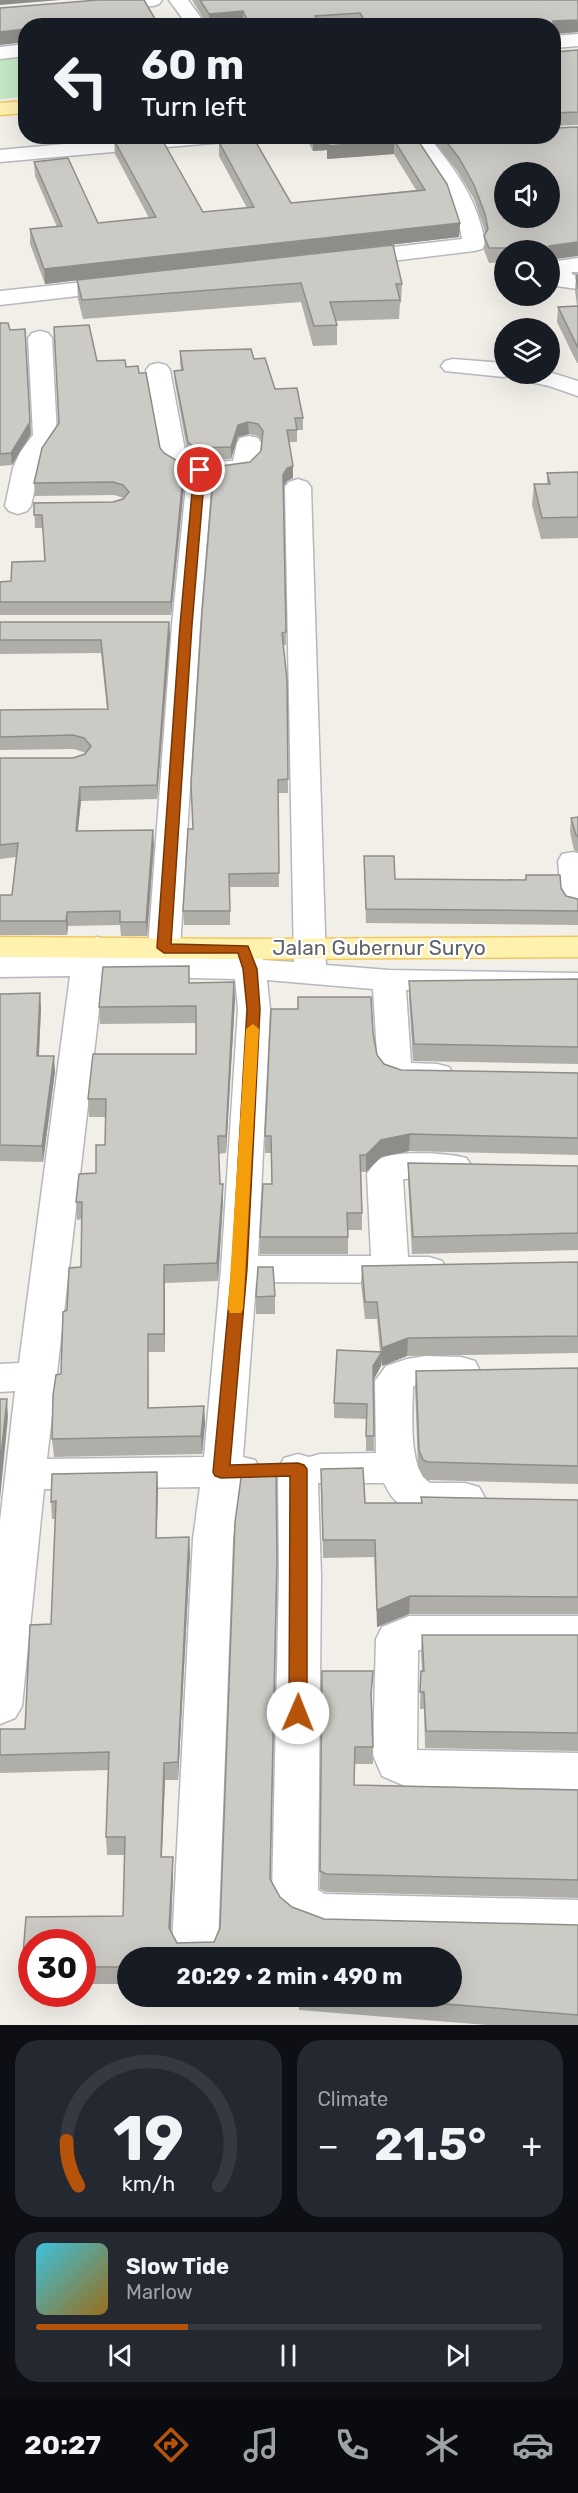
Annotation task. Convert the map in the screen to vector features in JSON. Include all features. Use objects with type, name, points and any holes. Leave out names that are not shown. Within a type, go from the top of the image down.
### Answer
[{"type":"main road","points":[[561,57],[578,56]]},
{"type":"main road","points":[[0,109],[18,108]]},
{"type":"main road","name":"Jalan Gubernur Suryo","points":[[0,947],[93,956],[164,948],[247,959]]},
{"type":"main road","name":"Jalan Gubernur Suryo","points":[[310,960],[578,947]]},
{"type":"street","points":[[82,6],[153,0]]},
{"type":"street","points":[[178,0],[192,18]]},
{"type":"street","points":[[561,41],[578,40]]},
{"type":"street","points":[[0,53],[18,52]]},
{"type":"street","points":[[0,156],[134,144]]},
{"type":"street","points":[[324,263],[474,244],[467,210],[456,188],[423,144]]},
{"type":"street","points":[[578,265],[558,267],[564,280],[578,282]]},
{"type":"street","points":[[0,298],[138,283]]},
{"type":"street","points":[[20,506],[22,473],[28,456],[45,436],[40,338]]},
{"type":"street","points":[[453,366],[494,368]]},
{"type":"street","points":[[158,370],[174,459],[189,468],[200,470],[240,468],[246,463],[249,443]]},
{"type":"street","points":[[560,382],[578,389]]},
{"type":"street","points":[[164,948],[174,625],[200,470]]},
{"type":"street","points":[[298,487],[310,960]]},
{"type":"street","points":[[573,861],[578,903]]},
{"type":"street","points":[[0,1706],[26,1474],[18,1377],[85,981],[93,956]]},
{"type":"street","points":[[0,967],[93,956],[310,960],[389,980],[578,983]]},
{"type":"street","points":[[195,1945],[213,1539],[239,1269],[254,1009],[247,959]]},
{"type":"street","points":[[389,980],[395,1070],[401,1074],[472,1075]]},
{"type":"street","points":[[390,1269],[385,1174],[393,1167],[409,1165],[488,1167]]},
{"type":"street","points":[[239,1269],[458,1269]]},
{"type":"street","points":[[498,1370],[407,1372],[398,1376],[394,1381],[396,1468],[406,1489],[420,1497],[499,1499]]},
{"type":"street","points":[[26,1474],[396,1468]]},
{"type":"street","points":[[298,1469],[300,1576],[295,1896],[303,1906],[324,1914],[578,1920]]},
{"type":"street","points":[[578,1633],[409,1633],[397,1639],[395,1755],[398,1763],[405,1768],[578,1771]]},
{"type":"green space","points":[[18,54],[18,98],[0,99],[0,55]]},
{"type":"building","points":[[98,0],[144,0],[154,18],[18,18],[18,30],[0,32],[0,8]]},
{"type":"building","points":[[200,0],[578,0],[578,20],[561,21],[561,18],[363,18],[360,13],[315,16],[316,18],[246,18],[243,11],[209,14]]},
{"type":"building","points":[[578,50],[578,112],[561,113],[561,51]]},
{"type":"building","points":[[578,127],[578,242],[560,244],[560,240],[494,240],[494,248],[489,248],[484,236],[488,229],[485,214],[474,185],[448,144],[561,144],[561,128]]},
{"type":"building","points":[[116,144],[165,144],[203,212],[254,207],[220,144],[257,144],[291,203],[425,190],[396,144],[420,144],[447,184],[460,223],[44,269],[30,229],[62,226],[34,162],[68,158],[98,223],[156,217]]},
{"type":"building","points":[[393,245],[402,284],[396,284],[400,300],[330,302],[337,325],[314,326],[301,283],[82,300],[77,280]]},
{"type":"building","points":[[578,306],[578,348],[558,307]]},
{"type":"building","points":[[0,323],[8,323],[10,330],[25,329],[30,422],[11,453],[0,454]]},
{"type":"building","points":[[89,325],[97,361],[125,360],[126,367],[138,366],[139,373],[146,373],[160,448],[184,465],[171,602],[0,602],[0,582],[11,581],[12,562],[45,561],[42,515],[34,515],[34,503],[113,502],[123,499],[129,492],[123,485],[113,482],[34,483],[42,448],[59,423],[54,327]]},
{"type":"building","points":[[251,349],[254,359],[265,358],[275,389],[297,388],[303,418],[295,418],[297,430],[287,430],[293,466],[287,468],[283,475],[286,632],[282,633],[287,680],[288,779],[278,780],[279,873],[229,874],[230,911],[183,911],[188,829],[193,829],[191,784],[214,467],[250,462],[261,451],[263,431],[258,424],[248,422],[238,425],[231,447],[195,448],[188,442],[174,371],[183,370],[180,351]]},
{"type":"building","points":[[578,472],[578,517],[542,518],[534,484],[550,484],[547,473]]},
{"type":"building","points":[[0,622],[169,622],[157,785],[80,787],[76,831],[153,830],[146,922],[120,922],[120,911],[67,912],[66,921],[0,921],[0,895],[12,895],[18,843],[0,845],[0,758],[73,758],[85,754],[91,746],[84,738],[73,735],[0,737],[0,710],[108,709],[101,640],[0,640]]},
{"type":"building","points":[[578,817],[578,837],[571,818]]},
{"type":"building","points":[[364,856],[394,856],[395,879],[526,880],[526,875],[560,875],[561,888],[566,896],[578,899],[578,911],[366,909]]},
{"type":"building","points":[[189,966],[189,983],[234,982],[226,1136],[218,1136],[220,1184],[223,1184],[217,1263],[164,1265],[164,1334],[148,1334],[148,1408],[204,1406],[201,1436],[52,1439],[53,1395],[56,1375],[61,1374],[63,1312],[67,1310],[69,1268],[81,1267],[82,1202],[76,1202],[79,1174],[96,1173],[96,1145],[105,1145],[106,1099],[88,1099],[93,1054],[196,1054],[196,1006],[99,1007],[103,967]]},
{"type":"building","points":[[578,979],[578,1047],[414,1044],[409,981]]},
{"type":"building","points":[[40,993],[37,1056],[54,1056],[42,1146],[0,1145],[0,994]]},
{"type":"building","points":[[298,997],[371,997],[377,1055],[384,1064],[401,1070],[578,1073],[578,1138],[410,1134],[381,1140],[366,1155],[360,1155],[362,1213],[347,1213],[348,1237],[260,1237],[263,1184],[272,1184],[271,1136],[265,1136],[271,1009],[298,1009]]},
{"type":"building","points":[[408,1163],[578,1166],[578,1233],[413,1237]]},
{"type":"building","points":[[578,1262],[578,1336],[408,1338],[382,1348],[377,1302],[365,1302],[362,1266]]},
{"type":"building","points":[[258,1267],[273,1267],[275,1296],[256,1297]]},
{"type":"building","points":[[337,1350],[382,1352],[373,1366],[374,1436],[366,1436],[367,1404],[334,1403]]},
{"type":"building","points":[[578,1368],[578,1466],[428,1462],[423,1460],[419,1450],[416,1371]]},
{"type":"building","points":[[0,1399],[7,1399],[0,1465]]},
{"type":"building","points":[[363,1468],[365,1503],[422,1503],[421,1497],[578,1500],[578,1597],[410,1596],[377,1610],[375,1540],[323,1540],[321,1469]]},
{"type":"building","points":[[276,1470],[277,1558],[270,1879],[280,1897],[292,1907],[324,1919],[578,1925],[578,2015],[462,2005],[462,1947],[117,1947],[117,1967],[96,1967],[96,1929],[25,1929],[26,1917],[123,1916],[125,1837],[106,1837],[109,1752],[0,1755],[0,1729],[25,1729],[30,1625],[51,1624],[56,1501],[51,1502],[52,1474],[157,1472],[156,1538],[189,1537],[178,1762],[164,1763],[161,1857],[173,1857],[169,1928],[177,1943],[214,1942],[220,1928],[235,1522],[242,1471]]},
{"type":"building","points":[[422,1635],[578,1635],[578,1733],[426,1731],[424,1692],[420,1692],[421,1671],[424,1671]]},
{"type":"building","points":[[322,1671],[373,1671],[371,1694],[373,1747],[355,1747],[354,1785],[578,1790],[578,1880],[326,1874],[320,1871]]},
{"type":"slow traffic","points":[[236,1309],[253,1029]]},
{"type":"route","points":[[200,470],[186,625],[164,948],[244,949],[250,969],[254,1009],[239,1269],[221,1472],[298,1469],[300,1576],[298,1713]]}]
